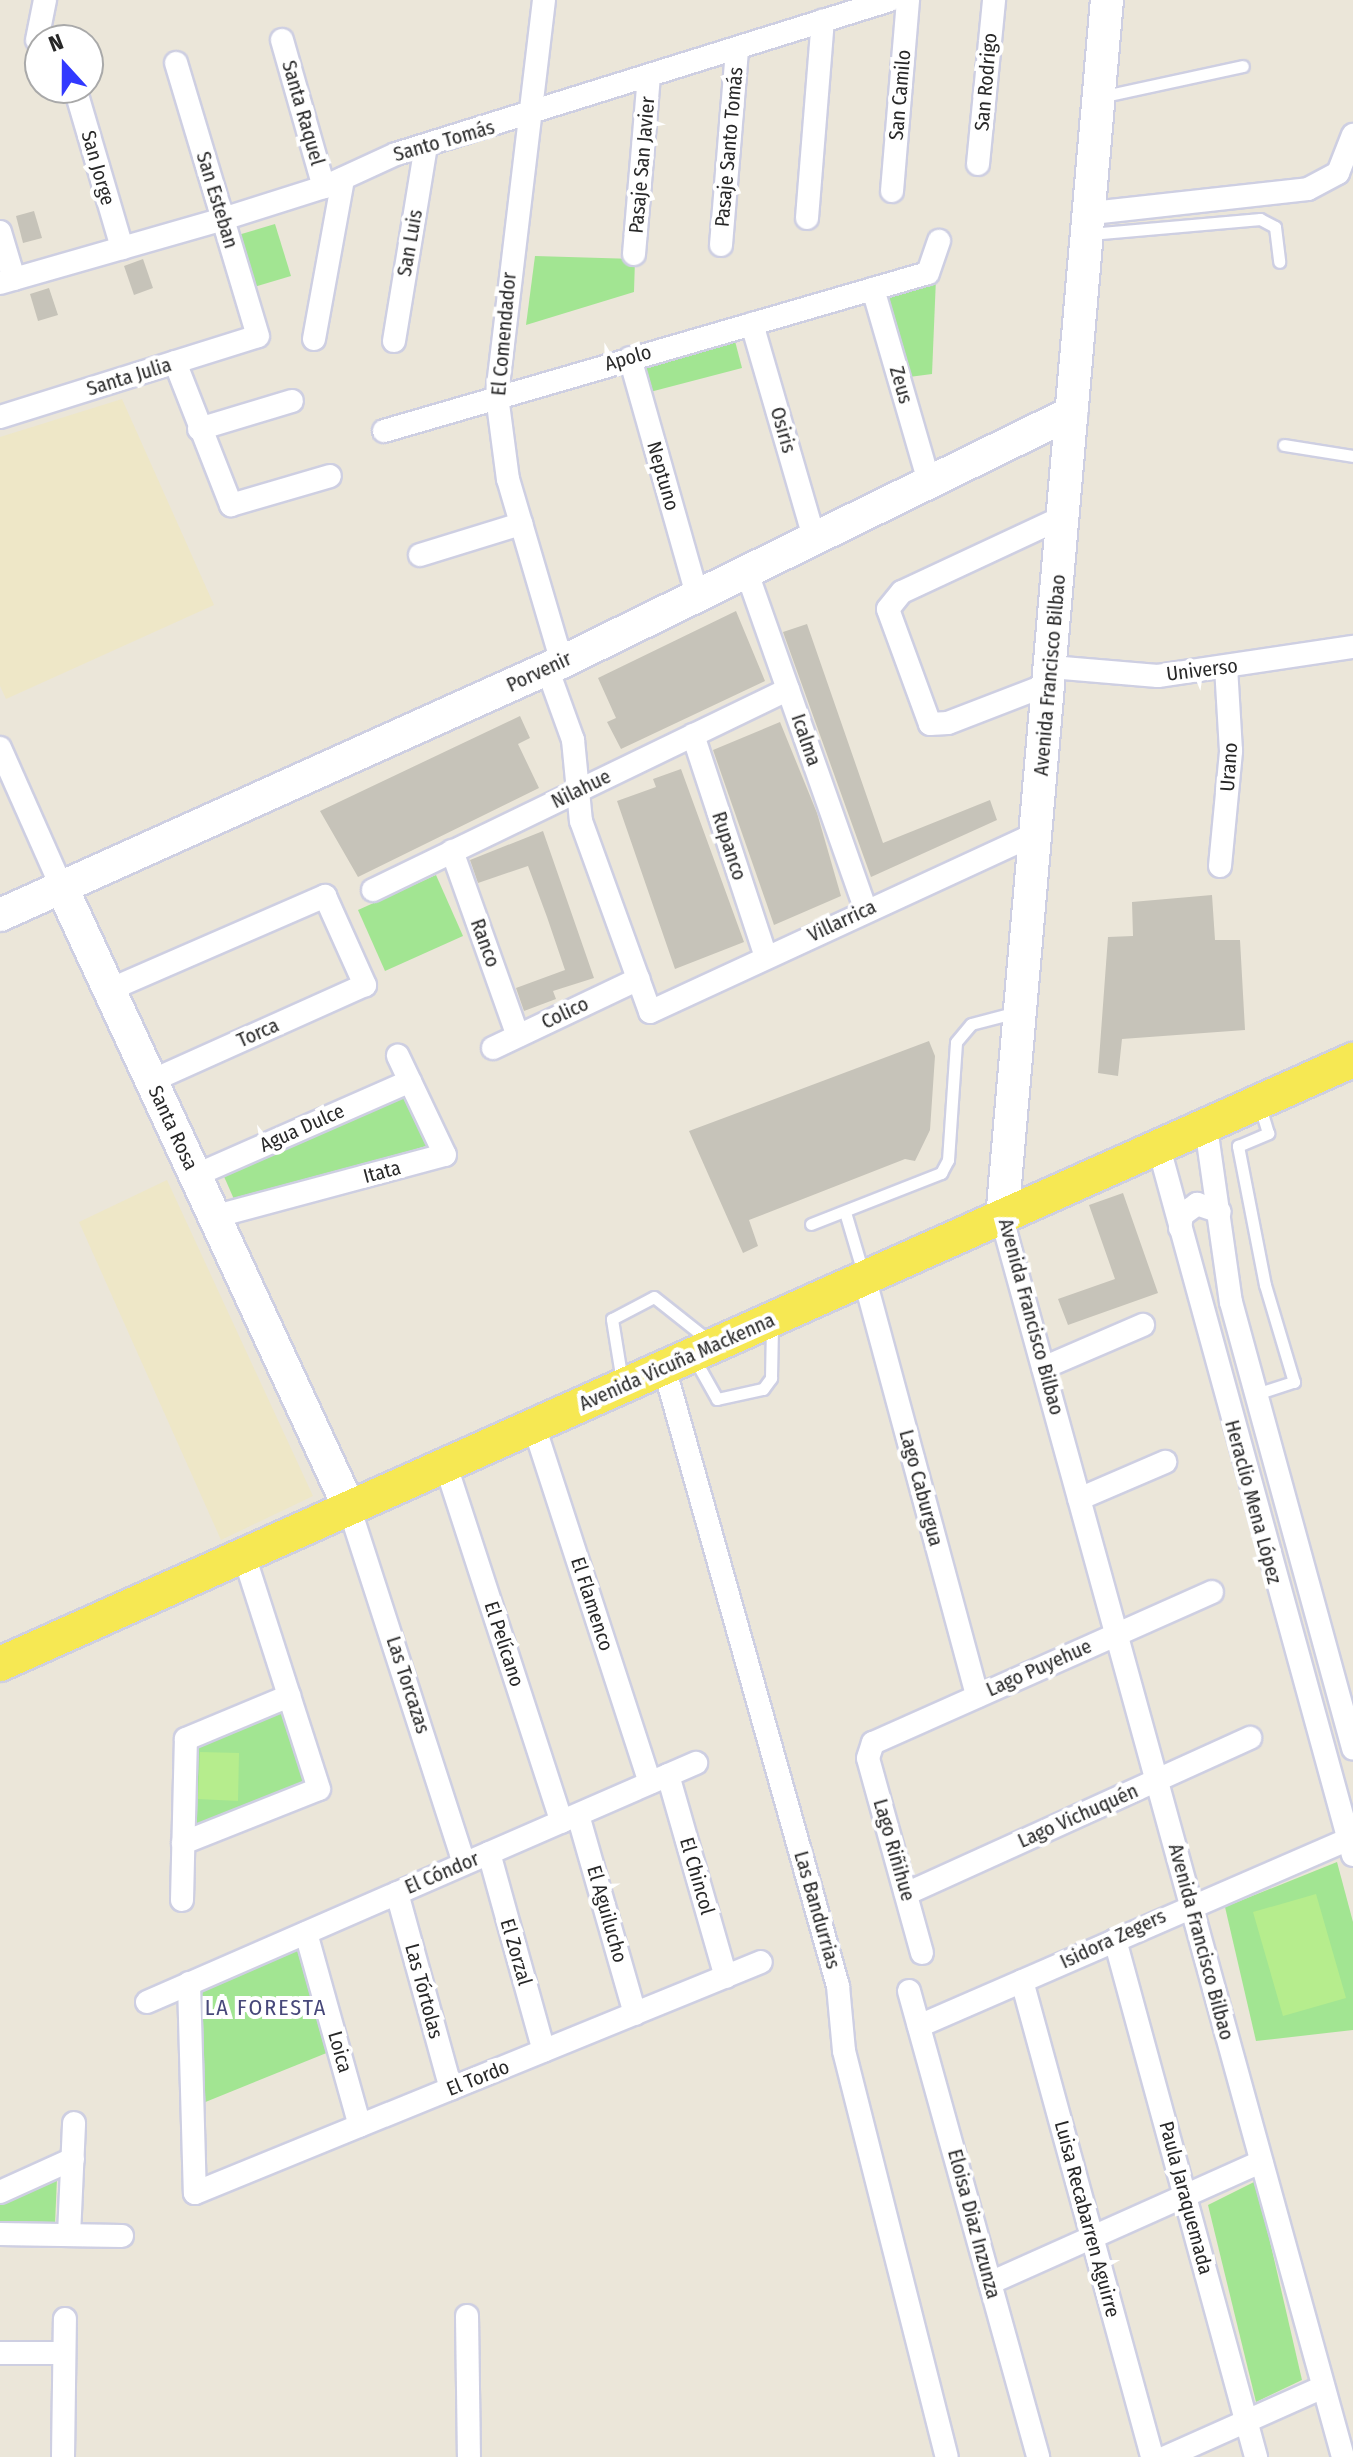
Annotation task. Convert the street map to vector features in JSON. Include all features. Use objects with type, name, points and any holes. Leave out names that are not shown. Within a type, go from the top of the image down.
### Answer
[{"type":"main road","name":"Avenida Vicuña Mackenna","points":[[0,1664],[1353,1060]]},
{"type":"street","points":[[40,24],[45,0]]},
{"type":"street","name":"El Comendador","points":[[544,0],[497,396],[502,452],[570,725],[585,833],[650,1012]]},
{"type":"street","name":"Santo Tomás","points":[[7,281],[223,219],[333,183],[426,146],[890,0]]},
{"type":"street","name":"San Camilo","points":[[892,191],[908,0]]},
{"type":"street","name":"San Rodrigo","points":[[978,164],[994,0]]},
{"type":"street","name":"Avenida Francisco Bilbao","points":[[1107,0],[1091,224],[1071,413],[1002,1219],[1343,2457]]},
{"type":"street","points":[[807,218],[823,21]]},
{"type":"street","name":"Santa Raquel","points":[[282,40],[333,183]]},
{"type":"street","name":"Pasaje Santo Tomás","points":[[721,245],[737,49]]},
{"type":"street","name":"San Esteban","points":[[176,63],[258,336]]},
{"type":"street","name":"Pasaje San Javier","points":[[634,254],[649,77]]},
{"type":"street","name":"San Jorge","points":[[80,104],[122,248]]},
{"type":"street","points":[[1091,224],[1308,189],[1338,173],[1353,135]]},
{"type":"street","name":"San Luis","points":[[394,341],[426,146]]},
{"type":"street","points":[[314,339],[333,183]]},
{"type":"street","points":[[0,232],[7,281]]},
{"type":"street","name":"Apolo","points":[[384,431],[928,273],[939,241]]},
{"type":"street","name":"Zeus","points":[[873,289],[929,482]]},
{"type":"street","name":"Osiris","points":[[752,324],[814,537]]},
{"type":"street","name":"Santa Julia","points":[[0,417],[258,336]]},
{"type":"street","name":"Neptuno","points":[[630,358],[697,594]]},
{"type":"street","points":[[175,362],[231,505],[330,476]]},
{"type":"street","points":[[199,429],[292,401]]},
{"type":"street","name":"Porvenir","points":[[0,915],[555,665],[1071,413]]},
{"type":"street","points":[[1050,675],[948,723],[930,724],[888,609],[902,592],[1063,517]]},
{"type":"street","points":[[420,555],[521,524]]},
{"type":"street","name":"Icalma","points":[[746,570],[866,910]]},
{"type":"street","name":"Universo","points":[[1050,675],[1140,676],[1226,668],[1353,647]]},
{"type":"street","name":"Urano","points":[[1220,866],[1231,751],[1226,668]]},
{"type":"street","name":"Nilahue","points":[[373,890],[788,689]]},
{"type":"street","name":"Rupanco","points":[[693,735],[766,957]]},
{"type":"street","name":"Santa Rosa","points":[[0,748],[194,1176],[349,1507]]},
{"type":"street","name":"Villarrica","points":[[650,1012],[1036,834]]},
{"type":"street","name":"Ranco","points":[[452,851],[518,1036]]},
{"type":"street","name":"Torca","points":[[109,990],[325,896],[365,985],[151,1081]]},
{"type":"street","name":"Colico","points":[[493,1048],[638,979]]},
{"type":"street","name":"Itata","points":[[213,1217],[445,1155],[398,1056]]},
{"type":"street","name":"Agua Dulce","points":[[194,1176],[410,1081]]},
{"type":"street","name":"Heraclio Mena López","points":[[1206,1127],[1227,1280],[1353,1749]]},
{"type":"street","name":"Heraclio Mena López","points":[[1159,1148],[1269,1560],[1351,1843]]},
{"type":"street","points":[[1180,1228],[1182,1215],[1197,1204],[1220,1212]]},
{"type":"street","name":"Lago Caburgua","points":[[865,1280],[977,1696]]},
{"type":"street","points":[[1043,1368],[1143,1325]]},
{"type":"street","name":"Las Bandurrias","points":[[690,1356],[838,1986],[844,2051],[947,2457]]},
{"type":"street","name":"El Flamenco","points":[[534,1426],[659,1779]]},
{"type":"street","points":[[1079,1499],[1165,1462]]},
{"type":"street","name":"El Pelícano","points":[[446,1466],[570,1818]]},
{"type":"street","name":"Las Torcazas","points":[[349,1507],[464,1863]]},
{"type":"street","points":[[1269,1560],[1289,1565],[1298,1547]]},
{"type":"street","points":[[183,1843],[319,1789],[244,1555]]},
{"type":"street","name":"Lago Puyehue","points":[[869,1747],[1212,1592]]},
{"type":"street","points":[[182,1900],[186,1739],[289,1696]]},
{"type":"street","name":"Lago Vichuquén","points":[[906,1894],[1250,1738]]},
{"type":"street","name":"Lago Riñihue","points":[[869,1747],[922,1953]]},
{"type":"street","name":"El Cóndor","points":[[147,2002],[696,1763]]},
{"type":"street","name":"El Chincol","points":[[659,1779],[726,1977]]},
{"type":"street","name":"El Aguilucho","points":[[570,1818],[635,2014]]},
{"type":"street","name":"Isidora Zegers","points":[[919,2026],[1115,1940],[1190,1903],[1351,1843]]},
{"type":"street","name":"El Zorzal","points":[[489,1853],[544,2051]]},
{"type":"street","name":"Las Tórtolas","points":[[397,1893],[451,2089]]},
{"type":"street","name":"Loica","points":[[306,1933],[360,2126]]},
{"type":"street","name":"Paula Jaraquemada","points":[[1115,1940],[1256,2457]]},
{"type":"street","name":"El Tordo","points":[[189,1983],[195,2193],[761,1962]]},
{"type":"street","name":"Luisa Recabarren Aguirre","points":[[1022,1981],[1152,2457]]},
{"type":"street","name":"Eloisa Diaz Inzunza","points":[[909,1991],[1038,2457]]},
{"type":"street","points":[[69,2235],[74,2123]]},
{"type":"street","points":[[0,2192],[73,2159]]},
{"type":"street","points":[[990,2283],[1261,2162]]},
{"type":"street","points":[[0,2234],[122,2236]]},
{"type":"street","points":[[467,2316],[469,2457]]},
{"type":"street","points":[[63,2457],[65,2319]]},
{"type":"street","points":[[0,2353],[64,2353]]},
{"type":"street","points":[[1166,2457],[1323,2387]]},
{"type":"lane","points":[[1100,97],[1243,66]]},
{"type":"lane","points":[[1091,224],[1260,219],[1275,227],[1279,262]]},
{"type":"lane","points":[[1284,445],[1353,456]]},
{"type":"lane","points":[[811,1224],[941,1173],[948,1160],[956,1042],[971,1024],[1020,1011]]},
{"type":"lane","points":[[1256,1394],[1294,1382],[1265,1285],[1238,1146],[1268,1133],[1259,1103]]},
{"type":"lane","points":[[845,1212],[865,1280]]},
{"type":"lane","points":[[622,1386],[612,1319],[654,1297],[717,1399],[763,1389],[771,1378],[772,1320]]},
{"type":"shaded area","points":[[122,399],[214,605],[6,699],[0,686],[0,437]]},
{"type":"shaded area","points":[[167,1180],[313,1496],[221,1540],[79,1222]]},
{"type":"green space","points":[[275,224],[291,276],[254,287],[238,235]]},
{"type":"green space","points":[[535,256],[635,259],[634,292],[526,325]]},
{"type":"green space","points":[[936,278],[932,374],[909,377],[880,287]]},
{"type":"green space","points":[[735,341],[742,368],[650,392],[643,365]]},
{"type":"green space","points":[[436,875],[463,936],[385,971],[358,910]]},
{"type":"green space","points":[[406,1096],[429,1145],[237,1206],[222,1172]]},
{"type":"green space","points":[[283,1711],[307,1784],[197,1830],[196,1747]]},
{"type":"green space","points":[[200,1752],[239,1753],[238,1801],[198,1799]]},
{"type":"green space","points":[[1337,1862],[1353,1922],[1353,2030],[1256,2041],[1225,1907]]},
{"type":"green space","points":[[1316,1894],[1346,1998],[1283,2016],[1253,1912]]},
{"type":"green space","points":[[299,1949],[329,2052],[203,2103],[199,1991]]},
{"type":"green space","points":[[57,2178],[55,2224],[0,2222],[0,2203]]},
{"type":"green space","points":[[1256,2181],[1302,2380],[1256,2402],[1208,2205]]},
{"type":"building","points":[[34,211],[42,238],[23,243],[16,216]]},
{"type":"building","points":[[143,259],[153,288],[134,295],[124,266]]},
{"type":"building","points":[[49,288],[58,315],[38,321],[30,294]]},
{"type":"building","points":[[736,611],[765,681],[621,749],[607,722],[616,718],[598,678]]},
{"type":"building","points":[[807,624],[883,843],[990,800],[997,820],[871,877],[783,632]]},
{"type":"building","points":[[520,716],[530,738],[518,744],[539,788],[358,877],[320,811]]},
{"type":"building","points":[[780,722],[817,813],[841,896],[774,925],[713,750]]},
{"type":"building","points":[[681,769],[744,942],[675,969],[617,801],[656,787],[653,779]]},
{"type":"building","points":[[543,831],[594,978],[553,991],[556,999],[524,1011],[516,988],[565,970],[547,917],[528,866],[478,883],[470,860]]},
{"type":"building","points":[[1212,895],[1215,940],[1240,940],[1245,1030],[1122,1039],[1118,1076],[1098,1073],[1108,937],[1133,936],[1132,902]]},
{"type":"building","points":[[929,1041],[935,1056],[930,1130],[915,1161],[905,1159],[749,1220],[758,1246],[743,1253],[689,1131]]},
{"type":"building","points":[[1123,1193],[1158,1293],[1068,1325],[1058,1299],[1115,1279],[1089,1205]]},
{"type":"district","name":"LA FORESTA","points":[[266,2008]]}]
